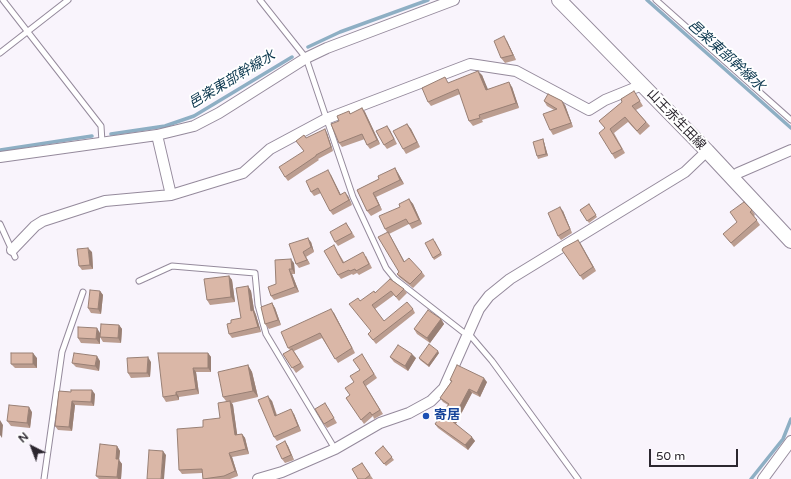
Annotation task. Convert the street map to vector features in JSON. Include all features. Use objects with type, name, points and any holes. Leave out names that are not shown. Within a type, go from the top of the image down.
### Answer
[{"type":"main road","name":"山王赤生田線","points":[[559,0],[707,151],[791,241]]},
{"type":"street","points":[[0,158],[157,135],[194,126],[219,113],[306,58],[327,48],[454,0]]},
{"type":"street","points":[[13,254],[35,226],[43,221],[106,201],[172,194],[243,173],[270,149],[326,119],[470,64],[516,71],[589,110],[605,100],[642,85]]},
{"type":"street","points":[[157,135],[172,194]]},
{"type":"street","points":[[732,178],[738,173],[791,150]]},
{"type":"street","points":[[258,479],[282,472],[335,449],[380,423],[409,413],[431,401],[444,388],[478,310],[489,296],[510,279],[685,172],[707,151]]},
{"type":"street","points":[[763,479],[791,440]]},
{"type":"lane","points":[[4,0],[101,126],[102,142]]},
{"type":"lane","points":[[0,53],[68,0]]},
{"type":"lane","points":[[260,0],[306,58],[353,197],[386,268],[395,279],[456,327],[468,334],[492,361],[578,479]]},
{"type":"lane","points":[[656,0],[791,120]]},
{"type":"lane","points":[[0,224],[13,254]]},
{"type":"lane","points":[[139,281],[172,266],[254,273],[258,305],[266,334],[335,449]]},
{"type":"lane","points":[[44,479],[62,352],[83,292]]},
{"type":"building","points":[[504,36],[513,55],[501,58],[494,41]]},
{"type":"building","points":[[478,71],[486,90],[509,82],[516,103],[479,115],[480,118],[469,121],[458,89],[428,102],[422,88],[445,77],[448,83]]},
{"type":"building","points":[[634,91],[640,101],[632,106],[646,122],[637,131],[625,117],[610,129],[622,149],[612,154],[599,133],[605,128],[599,121],[622,102],[621,99]]},
{"type":"building","points":[[548,94],[562,101],[571,123],[550,130],[543,114],[557,109],[544,101]]},
{"type":"building","points":[[362,108],[377,140],[367,145],[362,134],[339,143],[331,124],[339,121],[337,116],[349,111],[350,114]]},
{"type":"building","points":[[407,124],[417,142],[403,149],[393,131]]},
{"type":"building","points":[[387,126],[394,139],[384,145],[376,131]]},
{"type":"building","points":[[325,129],[331,147],[316,155],[285,177],[279,167],[304,151],[296,141],[304,135],[306,138]]},
{"type":"building","points":[[543,139],[546,154],[537,156],[533,142]]},
{"type":"building","points":[[395,168],[400,180],[373,193],[379,205],[367,211],[357,190],[379,179],[378,176]]},
{"type":"building","points":[[328,170],[340,195],[345,192],[349,200],[330,211],[318,188],[311,192],[306,181]]},
{"type":"building","points":[[409,199],[419,220],[409,224],[406,219],[385,229],[379,216],[400,207],[399,204]]},
{"type":"building","points":[[744,202],[752,210],[750,212],[757,220],[731,243],[723,234],[737,222],[730,212]]},
{"type":"building","points":[[589,204],[596,215],[587,221],[580,210]]},
{"type":"building","points":[[560,207],[570,229],[558,236],[548,213]]},
{"type":"building","points":[[346,223],[352,233],[335,242],[330,232]]},
{"type":"building","points":[[388,232],[404,262],[409,258],[422,272],[410,284],[397,274],[399,272],[378,237]]},
{"type":"building","points":[[308,238],[311,247],[303,252],[307,260],[296,264],[289,244]]},
{"type":"building","points":[[433,239],[441,253],[433,258],[425,243]]},
{"type":"building","points":[[578,240],[593,267],[580,276],[562,250]]},
{"type":"building","points":[[334,245],[343,263],[363,252],[369,264],[356,271],[355,269],[349,270],[338,275],[324,251]]},
{"type":"building","points":[[88,248],[90,265],[79,266],[77,249]]},
{"type":"building","points":[[291,259],[292,269],[289,269],[295,287],[271,296],[268,287],[276,284],[275,260]]},
{"type":"building","points":[[229,276],[231,297],[207,300],[204,279]]},
{"type":"building","points":[[390,279],[404,289],[396,297],[391,291],[372,305],[384,321],[407,302],[413,309],[373,340],[368,334],[371,331],[349,304],[358,298],[360,301],[374,291],[375,293]]},
{"type":"building","points":[[248,286],[251,311],[253,310],[258,327],[229,334],[227,324],[231,323],[231,320],[241,318],[236,288]]},
{"type":"building","points":[[90,290],[100,291],[98,309],[88,308]]},
{"type":"building","points":[[272,303],[278,320],[265,324],[261,307]]},
{"type":"building","points":[[331,309],[352,348],[335,359],[320,333],[288,348],[281,332]]},
{"type":"building","points":[[428,310],[441,319],[427,338],[414,329]]},
{"type":"building","points":[[101,324],[119,325],[118,338],[100,337]]},
{"type":"building","points":[[78,327],[97,328],[96,339],[78,338]]},
{"type":"building","points":[[429,344],[438,351],[428,365],[419,358]]},
{"type":"building","points":[[398,345],[412,354],[405,366],[390,357]]},
{"type":"building","points":[[292,349],[301,363],[292,368],[283,354]]},
{"type":"building","points":[[11,353],[33,353],[33,364],[11,364]]},
{"type":"building","points":[[74,353],[97,356],[95,366],[72,363]]},
{"type":"building","points":[[158,353],[208,353],[208,368],[193,368],[196,389],[176,392],[176,395],[163,397]]},
{"type":"building","points":[[362,354],[374,374],[363,382],[380,410],[372,415],[370,412],[361,420],[346,398],[350,395],[345,388],[354,382],[350,376],[360,370],[353,360]]},
{"type":"building","points":[[148,357],[147,373],[128,373],[127,358]]},
{"type":"building","points":[[248,365],[253,391],[223,397],[218,372]]},
{"type":"building","points":[[457,365],[484,378],[477,393],[469,389],[452,421],[472,437],[465,445],[435,424],[449,404],[440,398],[452,381],[450,380]]},
{"type":"building","points":[[71,390],[92,390],[91,402],[72,401],[69,427],[55,426],[59,391],[71,392]]},
{"type":"building","points":[[268,396],[275,416],[291,409],[298,426],[274,437],[258,400]]},
{"type":"building","points":[[230,401],[235,435],[242,434],[246,449],[229,453],[235,471],[224,476],[203,479],[202,469],[179,470],[177,429],[203,427],[203,420],[220,418],[218,403]]},
{"type":"building","points":[[325,403],[334,418],[324,424],[315,409]]},
{"type":"building","points":[[9,405],[29,407],[27,423],[7,421]]},
{"type":"building","points":[[285,441],[291,455],[282,459],[276,446]]},
{"type":"building","points":[[100,444],[117,446],[116,459],[119,459],[117,477],[96,476]]},
{"type":"building","points":[[383,446],[392,457],[384,464],[375,453]]},
{"type":"building","points":[[149,450],[163,451],[161,479],[147,479]]},
{"type":"building","points":[[362,463],[370,475],[365,479],[358,479],[352,469]]},
{"type":"waterway","name":"邑楽東部幹線水","points":[[308,47],[340,32],[428,0]]},
{"type":"waterway","name":"邑楽東部幹線水","points":[[647,0],[791,128]]},
{"type":"waterway","name":"邑楽東部幹線水","points":[[111,134],[165,126],[194,116],[292,57]]},
{"type":"waterway","name":"邑楽東部幹線水","points":[[0,150],[92,136]]},
{"type":"waterway","points":[[751,479],[783,439],[791,419]]},
{"type":"place","name":"寄居","points":[[426,416]]}]
